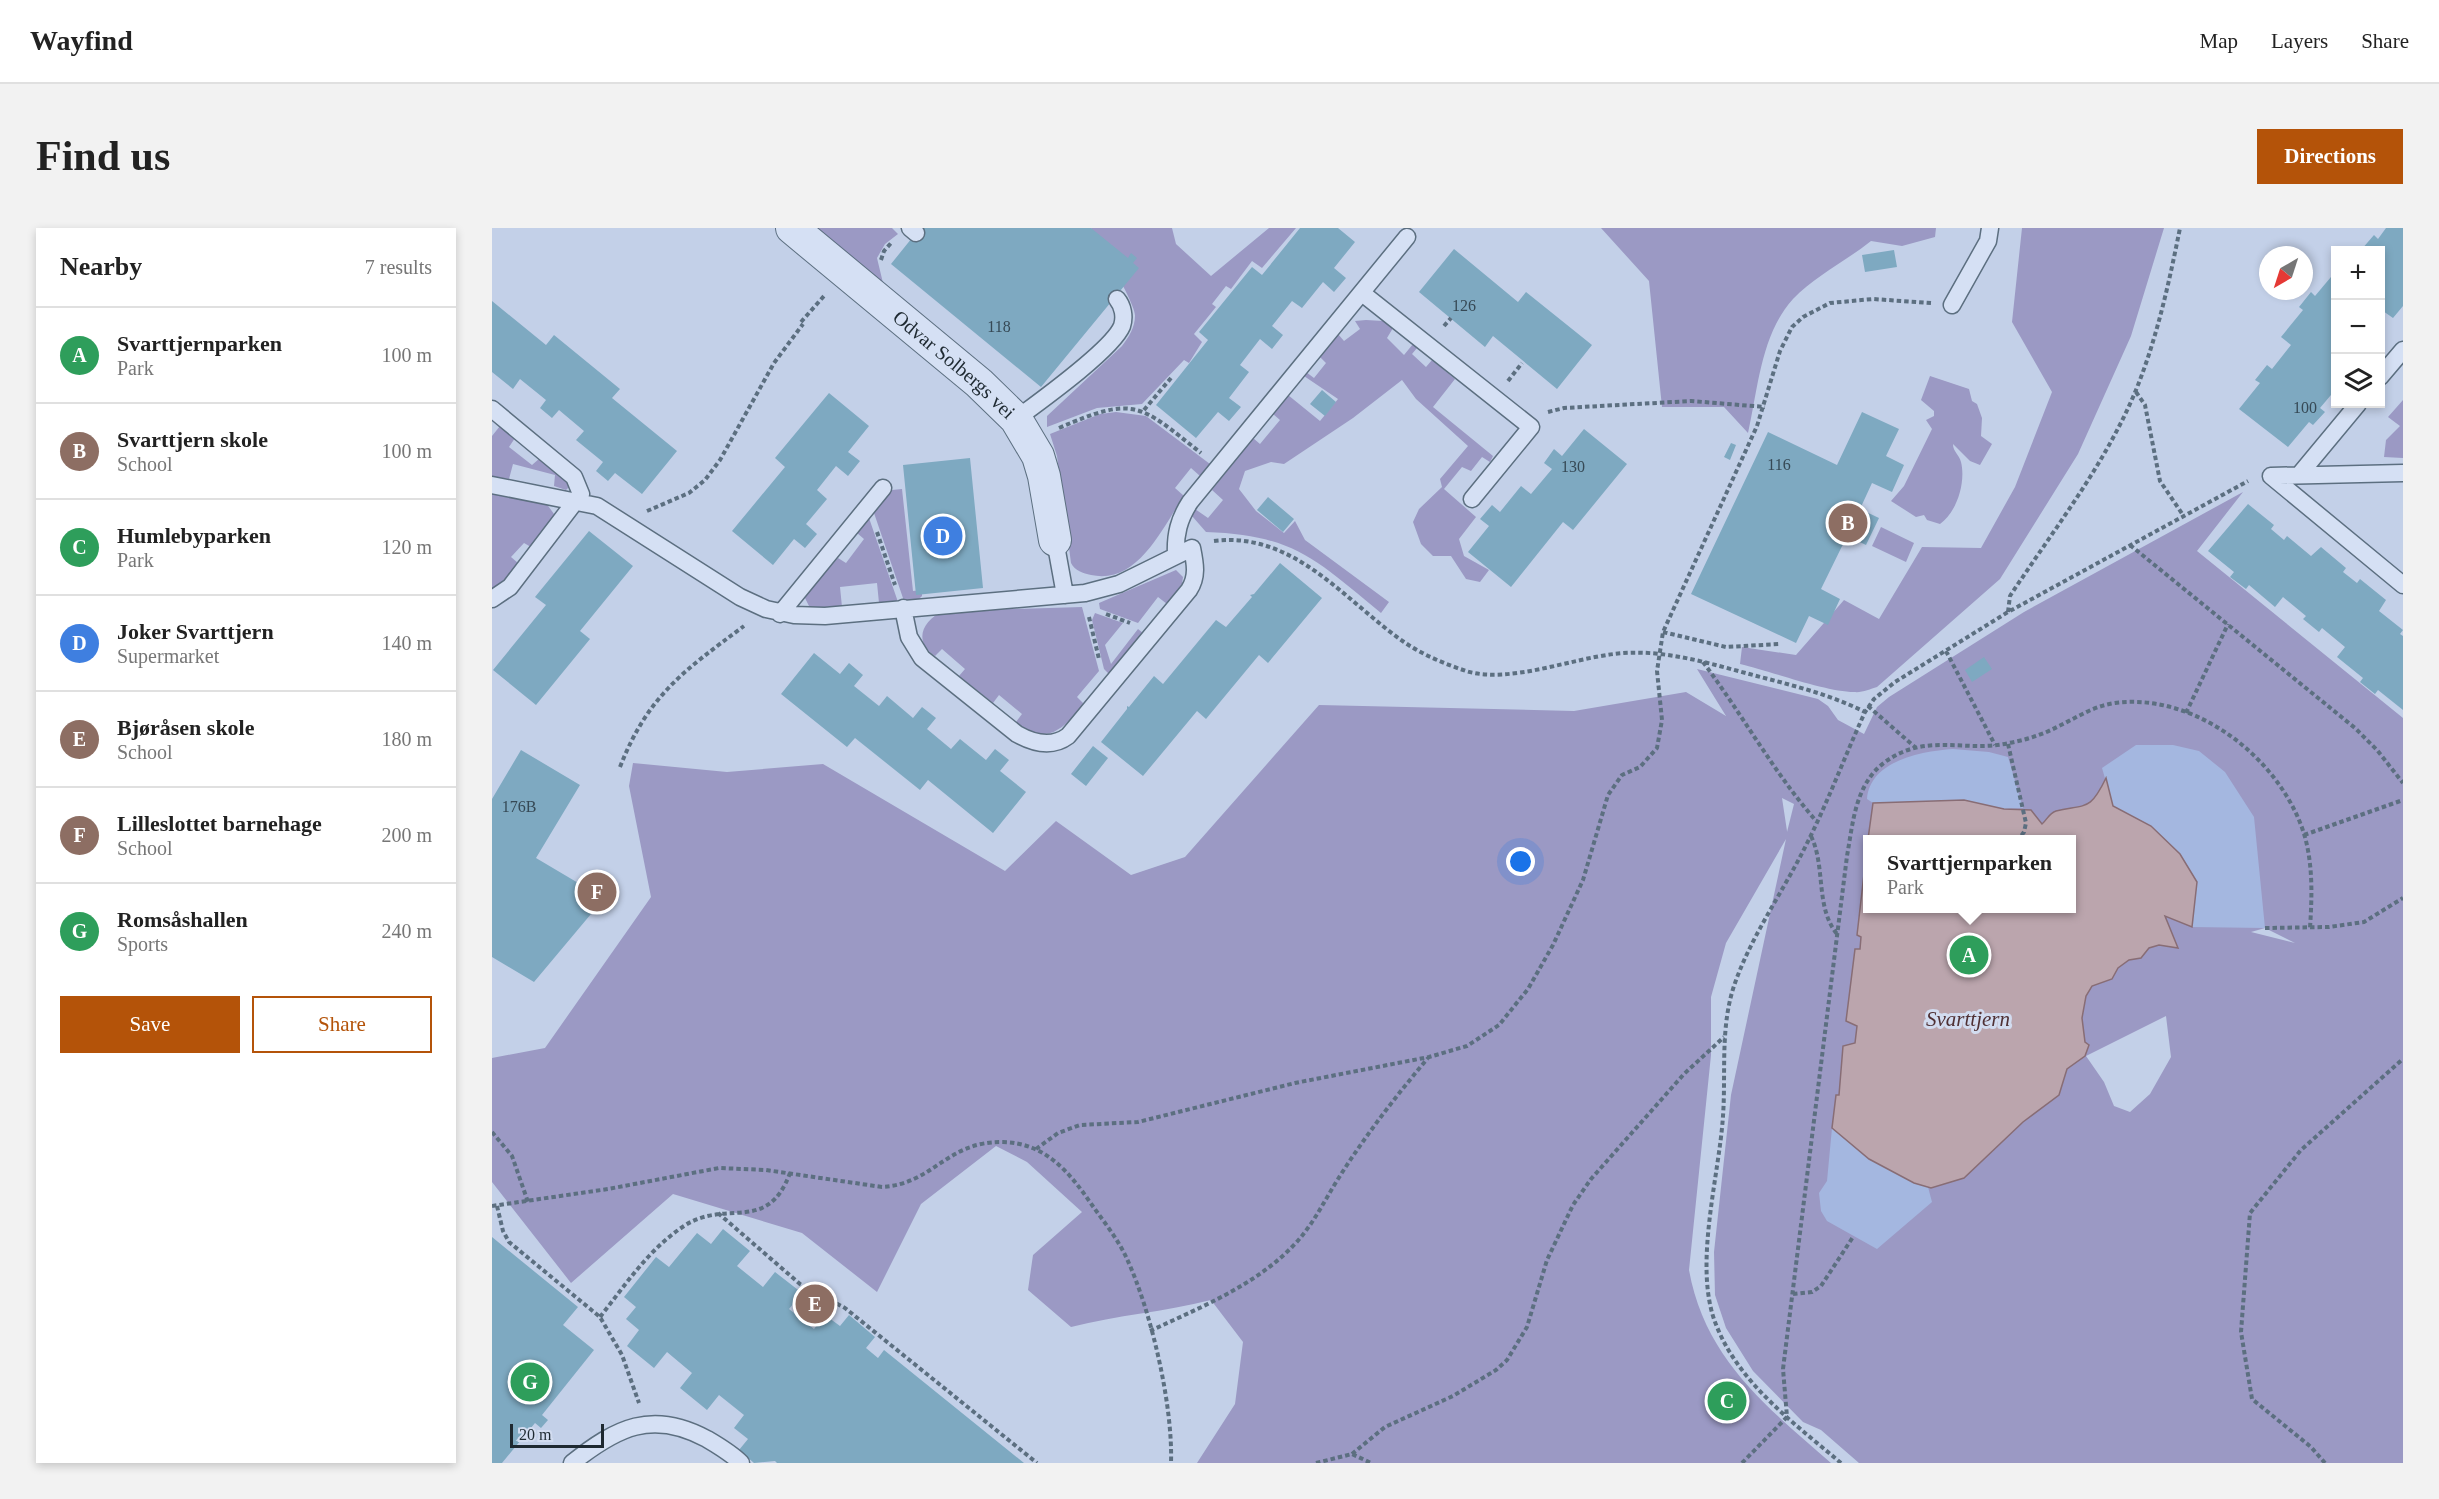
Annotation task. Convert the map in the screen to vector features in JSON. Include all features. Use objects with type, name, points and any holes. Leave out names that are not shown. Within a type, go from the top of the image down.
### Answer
[{"type":"street","name":"Odvar Solbergs vei","points":[[792,228],[992,394],[1023,429],[1044,476],[1055,540]]},
{"type":"lane","points":[[1952,305],[1988,241],[1990,228]]},
{"type":"lane","points":[[1176,555],[1175,539],[1184,511],[1218,466],[1407,237]]},
{"type":"lane","points":[[1362,293],[1530,427],[1472,499]]},
{"type":"lane","points":[[1023,429],[1051,394],[1114,337],[1123,323],[1122,307],[1117,299]]},
{"type":"lane","points":[[2385,371],[2403,350]]},
{"type":"lane","points":[[2299,475],[2355,408]]},
{"type":"lane","points":[[492,409],[574,477],[580,488],[578,500],[510,587],[492,599]]},
{"type":"lane","points":[[2271,476],[2403,473]]},
{"type":"lane","points":[[2271,476],[2403,585]]},
{"type":"lane","points":[[492,485],[578,500],[605,509],[724,588],[773,611],[825,616],[903,608],[1065,595],[1086,600],[1192,548],[1196,565],[1193,584],[1062,741],[1045,743],[1026,739],[922,658],[909,637],[903,608]]},
{"type":"lane","points":[[773,611],[883,488]]},
{"type":"lane","points":[[1055,540],[1065,595]]},
{"type":"lane","points":[[572,1463],[606,1437],[645,1423],[684,1429],[699,1435],[725,1449],[741,1463]]},
{"type":"path","points":[[2008,612],[2010,596],[2092,474],[2135,392],[2166,300],[2180,228]]},
{"type":"path","points":[[881,302],[885,287],[882,255],[886,247],[896,239]]},
{"type":"path","points":[[632,526],[650,509],[688,493],[705,480],[725,452],[774,363],[827,292]]},
{"type":"path","points":[[1036,1149],[1058,1133],[1080,1125],[1138,1122],[1295,1083],[1429,1057],[1467,1046],[1499,1024],[1528,989],[1553,945],[1583,880],[1608,795],[1622,775],[1640,767],[1661,739],[1662,720],[1657,687],[1663,632],[1765,407],[1785,340],[1792,327],[1814,310],[1830,303],[1873,299],[1952,305]]},
{"type":"path","points":[[1144,410],[1171,378]]},
{"type":"path","points":[[2135,392],[2145,405],[2160,481],[2183,515]]},
{"type":"path","points":[[1564,408],[1710,401],[1765,407]]},
{"type":"path","points":[[1023,429],[1106,409],[1144,410],[1218,466]]},
{"type":"path","points":[[1841,1463],[1787,1417],[1736,1362],[1716,1325],[1708,1289],[1708,1251],[1723,1117],[1725,1037],[1734,984],[1811,835],[1868,706],[1888,687],[2008,612],[2183,515],[2244,482],[2271,476]]},
{"type":"path","points":[[868,507],[903,608]]},
{"type":"path","points":[[1192,548],[1215,541],[1234,539],[1278,549],[1320,573],[1406,643],[1430,657],[1479,674],[1510,673],[1614,654],[1659,653],[1815,691],[1865,712]]},
{"type":"path","points":[[2130,545],[2355,728],[2377,750],[2403,783]]},
{"type":"path","points":[[1086,600],[1151,635]]},
{"type":"path","points":[[1086,600],[1102,670],[1114,681]]},
{"type":"path","points":[[620,767],[639,724],[666,689],[701,656],[773,611]]},
{"type":"path","points":[[2186,713],[2228,624]]},
{"type":"path","points":[[1663,632],[1726,647],[1780,644]]},
{"type":"path","points":[[1946,651],[1995,746]]},
{"type":"path","points":[[1703,662],[1740,712],[1798,801],[1817,822]]},
{"type":"path","points":[[1742,1463],[1787,1417],[1784,1369],[1846,856],[1856,805],[1876,770],[1898,754],[1916,748],[1942,744],[1995,746],[2008,744],[2045,732],[2094,708],[2114,703],[2150,704],[2186,713],[2227,733],[2252,754],[2285,794],[2304,835],[2312,881],[2310,928]]},
{"type":"path","points":[[1868,706],[1916,748]]},
{"type":"path","points":[[2008,744],[2026,823],[2022,835]]},
{"type":"path","points":[[2304,835],[2403,800]]},
{"type":"path","points":[[1811,835],[1820,856],[1827,920],[1838,936]]},
{"type":"path","points":[[2265,928],[2310,928],[2364,922],[2403,898]]},
{"type":"path","points":[[1317,1463],[1352,1454],[1385,1427],[1463,1390],[1507,1360],[1527,1327],[1547,1260],[1573,1205],[1591,1179],[1684,1074],[1725,1037]]},
{"type":"path","points":[[1150,1331],[1242,1285],[1290,1249],[1306,1232],[1337,1180],[1394,1098],[1429,1057]]},
{"type":"path","points":[[2325,1463],[2311,1447],[2252,1399],[2241,1332],[2250,1213],[2301,1150],[2403,1059]]},
{"type":"path","points":[[492,1132],[512,1156],[528,1202]]},
{"type":"path","points":[[645,1423],[622,1355],[600,1317],[509,1242],[495,1206],[719,1168],[790,1173],[882,1187],[896,1186],[916,1179],[952,1154],[972,1146],[1014,1143],[1036,1149],[1057,1162],[1070,1175],[1127,1258],[1150,1331],[1168,1405],[1172,1463]]},
{"type":"path","points":[[600,1317],[647,1258],[665,1240],[695,1220],[718,1214],[749,1212],[764,1208],[780,1194],[790,1173]]},
{"type":"path","points":[[718,1214],[800,1284],[845,1308],[1037,1463]]},
{"type":"path","points":[[1793,1294],[1812,1292],[1821,1286],[1853,1237]]},
{"type":"path","points":[[1352,1454],[1371,1463]]},
{"type":"shaded area","points":[[812,228],[892,228],[898,234],[885,244],[877,258],[883,283]]},
{"type":"shaded area","points":[[1091,228],[1172,228],[1176,244],[1211,276],[1269,228],[1296,228],[1262,268],[1252,261],[1231,289],[1226,286],[1212,304],[1216,307],[1194,334],[1202,342],[1189,363],[1184,360],[1142,404],[1097,408],[1047,427],[1047,416],[1122,346],[1134,324],[1134,309],[1130,299]]},
{"type":"shaded area","points":[[1601,228],[1936,228],[1935,237],[1902,246],[1871,241],[1811,283],[1793,299],[1782,313],[1767,345],[1748,433],[1724,407],[1662,407],[1649,281]]},
{"type":"shaded area","points":[[2022,228],[2164,228],[2131,336],[2078,454],[2000,579],[1877,687],[1869,690],[1857,692],[1829,689],[1740,664],[1742,647],[1796,655],[1844,600],[1879,619],[1922,547],[1981,548],[2015,487],[2052,392],[2012,322]]},
{"type":"shaded area","points":[[1355,321],[1383,321],[1393,328],[1387,338],[1404,355],[1413,344],[1417,348],[1412,354],[1426,367],[1432,360],[1455,379],[1433,407],[1493,456],[1490,462],[1482,457],[1471,471],[1462,467],[1444,489],[1476,517],[1459,539],[1464,556],[1489,570],[1480,582],[1466,579],[1451,556],[1433,556],[1421,544],[1413,522],[1419,509],[1442,487],[1440,479],[1468,446],[1416,399],[1402,380],[1353,418],[1284,464],[1271,462],[1245,471],[1239,489],[1256,511],[1284,533],[1295,521],[1305,540],[1389,602],[1381,613],[1339,578],[1302,554],[1262,538],[1206,532],[1192,516],[1195,509],[1208,518],[1223,500],[1212,490],[1253,438],[1260,444],[1280,420],[1273,414],[1288,395],[1320,421],[1338,399],[1304,376],[1306,372],[1314,378],[1326,363],[1319,356],[1338,334],[1344,341],[1360,329]]},
{"type":"shaded area","points":[[1930,376],[1969,389],[1972,401],[1977,404],[1982,418],[1981,436],[1992,444],[1980,465],[1970,461],[1953,444],[1961,462],[1961,487],[1951,512],[1940,524],[1927,520],[1924,515],[1916,517],[1891,501],[1904,486],[1932,429],[1926,420],[1934,416],[1934,411],[1921,400]]},
{"type":"shaded area","points":[[2403,400],[2403,458],[2384,457],[2386,440],[2400,426],[2388,417]]},
{"type":"shaded area","points":[[1116,412],[1146,416],[1210,464],[1200,476],[1191,468],[1175,488],[1184,496],[1157,538],[1135,563],[1108,576],[1091,575],[1077,570],[1071,563],[1057,456],[1050,434],[1100,414]]},
{"type":"shaded area","points":[[500,426],[515,438],[509,447],[532,465],[540,458],[568,482],[569,487],[566,490],[554,486],[555,475],[513,464],[509,479],[492,477],[492,436]]},
{"type":"shaded area","points":[[902,489],[913,591],[922,590],[922,596],[918,600],[904,601],[874,513],[892,490]]},
{"type":"shaded area","points":[[492,492],[546,503],[554,514],[552,521],[531,547],[524,543],[511,557],[518,563],[503,582],[492,589]]},
{"type":"shaded area","points":[[2243,492],[2197,551],[2403,718],[2403,1463],[1859,1463],[1821,1430],[1803,1422],[1753,1371],[1726,1328],[1715,1295],[1714,1252],[1731,1095],[1786,839],[1726,943],[1711,997],[1711,1055],[1689,1270],[1697,1302],[1709,1330],[1724,1355],[1762,1401],[1831,1463],[1197,1463],[1235,1404],[1243,1342],[1211,1300],[1071,1327],[1028,1290],[1033,1255],[1082,1212],[1027,1162],[996,1146],[921,1204],[877,1292],[802,1233],[673,1194],[571,1283],[492,1182],[492,1058],[545,1048],[651,897],[629,786],[633,763],[727,772],[823,764],[1005,871],[1056,821],[1131,875],[1185,857],[1319,705],[1574,711],[1686,692],[1726,716],[1697,669],[1818,699],[1828,706],[1838,720],[1864,734],[1877,707],[1889,697],[2024,612]],"holes":[[[1782,798],[1794,804],[1787,832]],[[2265,928],[2295,943],[2251,932]],[[2166,1016],[2171,1057],[2150,1094],[2130,1112],[2114,1106],[2104,1082],[2086,1056]]]},
{"type":"shaded area","points":[[869,518],[898,602],[879,603],[877,583],[840,587],[842,607],[810,608],[805,598],[808,592],[838,558],[846,563],[864,539],[857,533]]},
{"type":"shaded area","points":[[1881,527],[1914,543],[1906,562],[1872,546]]},
{"type":"shaded area","points":[[1176,570],[1183,577],[1182,584],[1167,604],[1158,597],[1138,623],[1100,609],[1099,603]]},
{"type":"shaded area","points":[[1082,607],[1099,671],[1077,697],[1084,704],[1069,721],[1054,732],[1046,734],[1027,729],[1016,722],[1022,714],[999,695],[993,703],[959,676],[965,669],[942,649],[935,656],[928,650],[922,638],[930,620],[944,611]]},
{"type":"shaded area","points":[[1095,613],[1123,623],[1105,645],[1111,664],[1138,629],[1143,633],[1109,674],[1104,669],[1092,620]]},
{"type":"sand","points":[[2136,745],[2173,745],[2199,751],[2225,772],[2254,817],[2265,928],[2192,927],[2197,882],[2180,854],[2151,826],[2113,806],[2102,768]]},
{"type":"sand","points":[[1953,749],[1989,752],[2008,757],[2023,808],[2004,809],[1964,800],[1873,803],[1867,799],[1870,786],[1877,775],[1900,760],[1927,752]]},
{"type":"sand","points":[[1832,1128],[1869,1159],[1928,1187],[1932,1202],[1877,1249],[1827,1221],[1821,1211],[1819,1193],[1827,1181]]},
{"type":"water","name":"Svarttjern","points":[[2106,778],[2113,806],[2151,826],[2180,854],[2197,882],[2192,927],[2165,916],[2178,948],[2159,945],[2149,948],[2141,958],[2129,960],[2118,968],[2112,979],[2092,986],[2086,996],[2082,1018],[2085,1042],[2089,1045],[2085,1056],[2067,1069],[2059,1095],[2023,1122],[1964,1178],[1931,1188],[1914,1183],[1869,1159],[1832,1128],[1836,1095],[1839,1095],[1843,1046],[1855,1043],[1857,1026],[1846,1021],[1855,949],[1860,949],[1861,937],[1857,935],[1863,883],[1863,913],[2076,913],[2076,835],[1869,835],[1873,803],[1964,800],[2004,809],[2031,810],[2042,824],[2054,812],[2087,804],[2096,796]]},
{"type":"building","points":[[920,228],[1091,228],[1128,258],[1131,253],[1137,258],[1133,263],[1139,268],[1041,387],[891,264]]},
{"type":"building","points":[[1300,228],[1338,228],[1355,242],[1334,268],[1346,278],[1334,292],[1323,282],[1302,308],[1292,301],[1272,326],[1283,335],[1272,349],[1260,339],[1240,365],[1249,372],[1229,398],[1241,407],[1229,421],[1218,412],[1196,438],[1156,405],[1208,340],[1199,332],[1252,267],[1262,275]]},
{"type":"building","points":[[2386,228],[2403,228],[2403,306],[2393,318],[2385,312],[2385,246],[2364,246],[2374,235],[2378,239]]},
{"type":"building","points":[[1454,249],[1518,302],[1526,292],[1592,345],[1557,389],[1493,336],[1485,347],[1419,292]]},
{"type":"building","points":[[1894,250],[1897,267],[1865,272],[1862,255]]},
{"type":"building","points":[[2331,277],[2331,395],[2320,408],[2325,412],[2313,425],[2309,422],[2288,447],[2239,409],[2260,383],[2255,380],[2267,365],[2272,369],[2291,345],[2281,337],[2303,310],[2299,307],[2305,300],[2313,300],[2313,294],[2315,296]]},
{"type":"building","points":[[492,301],[546,345],[554,335],[620,389],[612,398],[677,451],[642,494],[615,473],[608,481],[596,471],[603,462],[576,440],[584,431],[559,410],[552,418],[540,408],[546,400],[520,379],[513,389],[492,372]]},
{"type":"building","points":[[1322,390],[1336,402],[1325,416],[1310,404]]},
{"type":"building","points":[[829,393],[869,426],[848,452],[860,461],[848,476],[836,466],[817,490],[827,499],[806,524],[817,534],[805,548],[794,539],[773,565],[732,531],[785,467],[775,458]]},
{"type":"building","points":[[1862,412],[1899,429],[1886,456],[1904,465],[1892,492],[1872,483],[1860,509],[1879,518],[1866,545],[1847,536],[1821,589],[1840,599],[1828,625],[1809,616],[1796,643],[1691,594],[1768,432],[1837,465]]},
{"type":"building","points":[[1584,429],[1627,464],[1573,530],[1563,522],[1511,587],[1468,552],[1489,526],[1480,519],[1492,505],[1500,512],[1521,486],[1531,494],[1552,469],[1544,463],[1554,449],[1562,456]]},
{"type":"building","points":[[1731,443],[1736,445],[1730,460],[1724,457]]},
{"type":"building","points":[[970,458],[983,588],[916,595],[903,465]]},
{"type":"building","points":[[1268,497],[1294,519],[1283,532],[1257,510]]},
{"type":"building","points":[[2248,504],[2274,525],[2271,529],[2284,540],[2287,536],[2311,556],[2321,547],[2346,568],[2343,572],[2357,583],[2360,579],[2386,600],[2379,611],[2403,630],[2400,634],[2403,636],[2403,710],[2378,690],[2375,694],[2360,682],[2363,678],[2337,657],[2345,647],[2322,628],[2319,632],[2303,619],[2306,616],[2283,597],[2275,607],[2249,585],[2246,589],[2230,577],[2234,572],[2208,551]]},
{"type":"building","points":[[589,531],[633,566],[580,631],[590,639],[536,705],[493,670],[546,605],[535,597]]},
{"type":"building","points":[[1280,563],[1322,598],[1268,663],[1259,655],[1206,719],[1197,711],[1143,776],[1101,742],[1127,706],[1129,707],[1154,676],[1163,684],[1216,620],[1226,627],[1252,597],[1250,595],[1254,594]]},
{"type":"building","points":[[814,653],[840,674],[849,663],[863,675],[854,686],[879,706],[887,696],[913,718],[922,707],[936,718],[927,729],[951,749],[960,739],[986,760],[995,749],[1009,760],[1000,771],[1026,792],[993,833],[928,780],[920,790],[855,738],[847,747],[781,694]]},
{"type":"building","points":[[1984,657],[1992,669],[1972,682],[1965,670]]},
{"type":"building","points":[[1093,746],[1108,758],[1086,786],[1071,774]]},
{"type":"building","points":[[521,750],[580,785],[536,858],[590,890],[580,907],[591,914],[534,982],[492,957],[492,799]]},
{"type":"building","points":[[723,1229],[750,1251],[737,1266],[763,1287],[775,1272],[802,1293],[789,1309],[814,1329],[825,1315],[840,1326],[849,1315],[875,1337],[866,1348],[878,1358],[884,1350],[1024,1463],[777,1463],[775,1461],[754,1463],[739,1450],[748,1439],[734,1428],[744,1415],[719,1395],[707,1410],[680,1388],[692,1373],[667,1352],[654,1368],[627,1346],[639,1330],[626,1319],[636,1307],[624,1297],[656,1257],[669,1267],[697,1233],[711,1244]]},
{"type":"building","points":[[492,1237],[578,1307],[563,1325],[594,1350],[542,1415],[548,1420],[541,1428],[535,1423],[502,1463],[492,1463]]},
{"type":"place","name":"Svarttjern skole","points":[[1848,523]]},
{"type":"place","name":"Joker Svarttjern","points":[[943,536]]},
{"type":"place","name":"Lilleslottet barnehage","points":[[597,892]]},
{"type":"place","name":"Svarttjernparken","points":[[1969,955]]},
{"type":"place","name":"Bjøråsen skole","points":[[815,1304]]},
{"type":"place","name":"Romsåshallen","points":[[530,1382]]},
{"type":"place","name":"Humlebyparken","points":[[1727,1401]]}]
